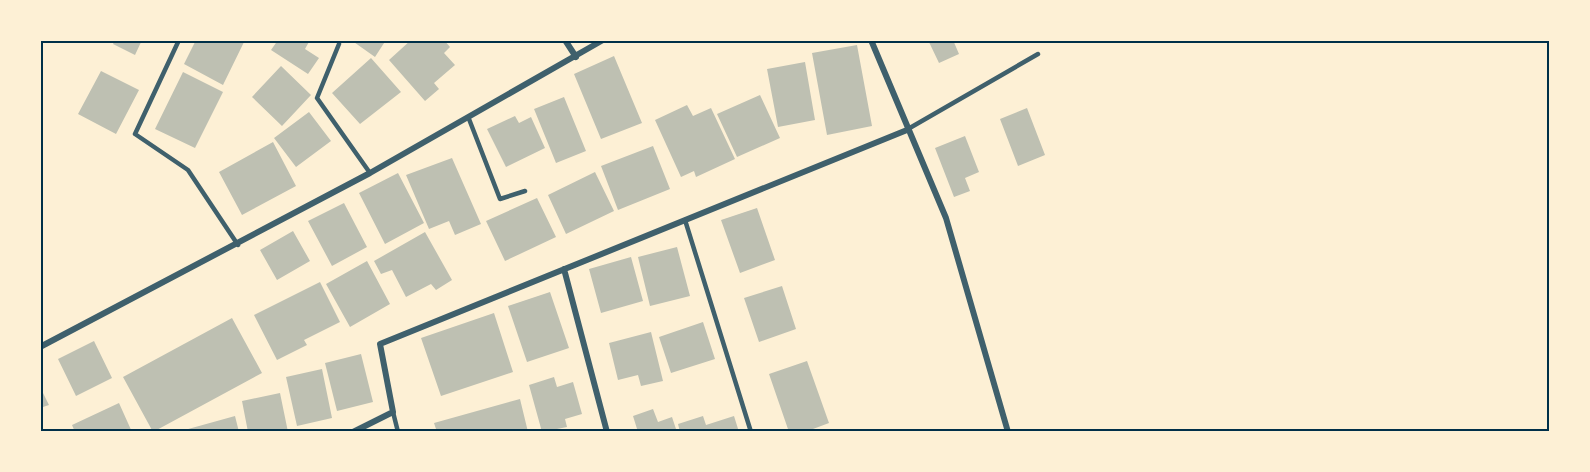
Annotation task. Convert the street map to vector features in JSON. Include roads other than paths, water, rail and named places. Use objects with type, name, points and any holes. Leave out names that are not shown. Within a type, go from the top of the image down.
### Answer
[{"type":"street","points":[[565,40],[576,57]]},
{"type":"street","points":[[40,347],[238,245],[469,119],[603,40]]},
{"type":"street","points":[[871,40],[946,218],[1008,432]]},
{"type":"street","points":[[353,432],[393,412],[380,344],[907,130]]},
{"type":"street","points":[[564,269],[607,432]]},
{"type":"lane","points":[[179,40],[135,134],[188,170],[238,245]]},
{"type":"lane","points":[[339,44],[317,98],[370,173]]},
{"type":"lane","points":[[907,130],[1038,54]]},
{"type":"lane","points":[[469,119],[500,199],[525,191]]},
{"type":"lane","points":[[684,220],[751,432]]},
{"type":"lane","points":[[393,412],[398,432]]}]
